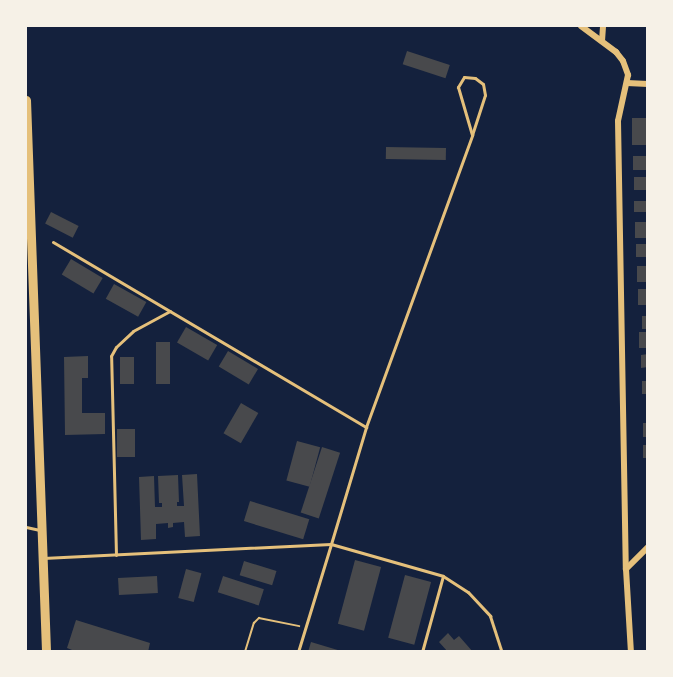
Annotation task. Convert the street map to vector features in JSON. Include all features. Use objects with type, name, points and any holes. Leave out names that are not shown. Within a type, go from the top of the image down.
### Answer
[{"type":"main road","points":[[26,99],[30,288],[46,651]]},
{"type":"street","points":[[580,26],[602,41],[624,61],[627,83],[618,121],[626,569],[631,651]]},
{"type":"street","points":[[602,41],[603,26]]},
{"type":"street","points":[[627,83],[648,84]]},
{"type":"street","points":[[626,569],[648,547]]},
{"type":"lane","points":[[298,651],[366,427],[472,135],[485,95],[483,84],[475,78],[464,77],[458,87],[472,135]]},
{"type":"lane","points":[[53,242],[366,427]]},
{"type":"lane","points":[[116,555],[111,356],[116,347],[133,331],[156,316],[171,310]]},
{"type":"lane","points":[[26,527],[42,530]]},
{"type":"lane","points":[[43,558],[331,544],[443,576],[468,592],[489,616],[502,651]]},
{"type":"lane","points":[[422,651],[443,576]]},
{"type":"path","points":[[245,651],[254,623],[259,618],[306,628]]},
{"type":"building","points":[[407,51],[450,65],[445,78],[403,64]]},
{"type":"building","points":[[632,118],[648,118],[648,145],[632,145]]},
{"type":"building","points":[[386,147],[446,148],[446,160],[386,159]]},
{"type":"building","points":[[633,156],[647,156],[647,170],[633,170]]},
{"type":"building","points":[[634,177],[648,177],[648,190],[634,190]]},
{"type":"building","points":[[634,201],[648,201],[648,212],[634,212]]},
{"type":"building","points":[[51,212],[79,226],[73,238],[45,224]]},
{"type":"building","points":[[635,222],[648,222],[648,238],[635,238]]},
{"type":"building","points":[[636,244],[648,244],[648,257],[636,257]]},
{"type":"building","points":[[71,259],[103,278],[93,293],[62,274]]},
{"type":"building","points":[[637,266],[648,266],[648,282],[637,282]]},
{"type":"building","points":[[114,284],[146,302],[138,317],[106,299]]},
{"type":"building","points":[[638,289],[648,289],[648,305],[638,305]]},
{"type":"building","points":[[642,316],[648,316],[648,329],[642,329]]},
{"type":"building","points":[[186,327],[217,345],[208,361],[177,343]]},
{"type":"building","points":[[639,332],[648,332],[648,348],[639,348]]},
{"type":"building","points":[[156,342],[170,342],[170,384],[156,384]]},
{"type":"building","points":[[228,351],[258,369],[249,384],[219,366]]},
{"type":"building","points":[[648,354],[648,367],[641,368],[641,355]]},
{"type":"building","points":[[88,356],[88,378],[82,378],[82,413],[105,413],[105,434],[65,435],[64,357]]},
{"type":"building","points":[[120,357],[134,357],[134,384],[120,384]]},
{"type":"building","points":[[642,381],[648,381],[648,394],[642,394]]},
{"type":"building","points":[[241,403],[258,413],[241,443],[224,433]]},
{"type":"building","points":[[643,423],[648,423],[648,437],[643,437]]},
{"type":"building","points":[[117,429],[135,429],[135,457],[117,457]]},
{"type":"building","points":[[297,441],[320,447],[310,487],[286,481]]},
{"type":"building","points":[[643,445],[648,445],[648,458],[643,458]]},
{"type":"building","points":[[322,447],[340,453],[319,518],[301,513]]},
{"type":"building","points":[[197,474],[200,536],[185,537],[184,522],[173,523],[173,527],[168,528],[168,523],[156,524],[156,539],[141,540],[139,477],[154,476],[155,507],[162,507],[162,503],[159,503],[158,476],[178,475],[179,502],[177,506],[184,506],[182,475]]},
{"type":"building","points":[[250,501],[309,519],[303,539],[244,521]]},
{"type":"building","points":[[355,560],[381,567],[364,631],[338,624]]},
{"type":"building","points":[[244,561],[277,571],[272,585],[240,575]]},
{"type":"building","points":[[186,569],[201,573],[194,602],[178,598]]},
{"type":"building","points":[[405,575],[431,582],[414,645],[388,638]]},
{"type":"building","points":[[157,576],[158,593],[119,595],[118,578]]},
{"type":"building","points":[[223,576],[264,589],[259,605],[218,592]]},
{"type":"building","points":[[76,620],[150,643],[148,652],[77,652],[67,648]]},
{"type":"building","points":[[448,633],[454,640],[459,636],[473,652],[448,652],[439,642]]},
{"type":"building","points":[[311,642],[341,651],[341,652],[308,652]]}]
